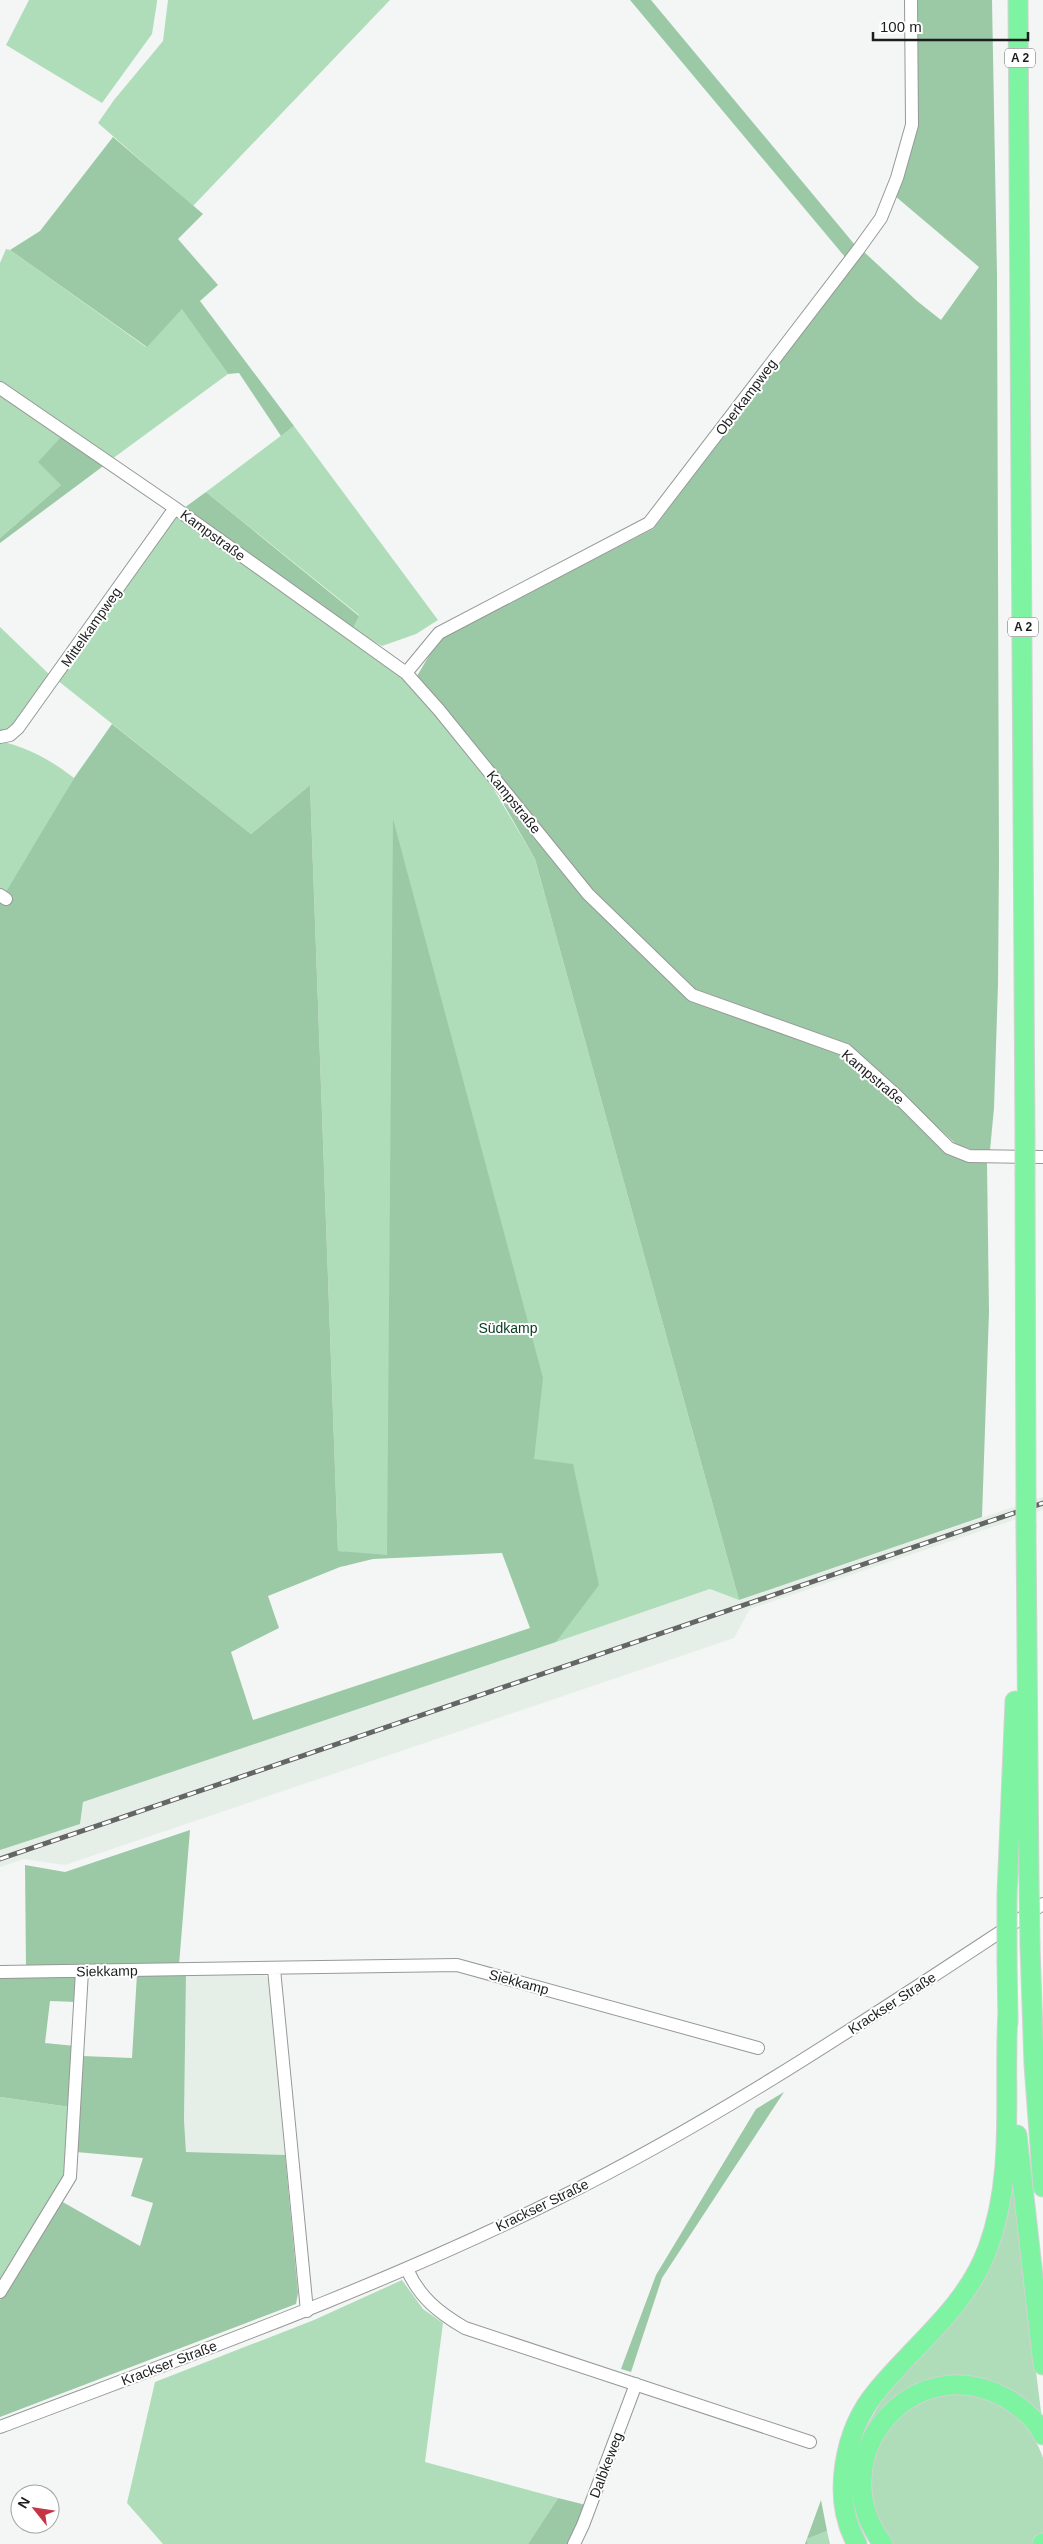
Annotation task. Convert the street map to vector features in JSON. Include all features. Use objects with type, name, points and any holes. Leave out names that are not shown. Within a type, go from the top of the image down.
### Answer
[{"type":"highway","name":"A 2","points":[[1018,0],[1029,1880],[1034,2064],[1043,2187]]},
{"type":"highway","points":[[1026,1610],[1016,1632],[1014,1757],[1007,1895],[1008,2012],[1022,2200],[1043,2365]]},
{"type":"highway","points":[[857,2544],[848,2521],[844,2496],[844,2468],[851,2441],[876,2392],[935,2331],[967,2290],[985,2256],[994,2229],[1003,2186],[1007,2141],[1005,2061],[1008,2012]]},
{"type":"highway","points":[[883,2544],[867,2519],[862,2500],[860,2478],[871,2439],[883,2420],[897,2407],[928,2390],[950,2385],[977,2387],[996,2393],[1013,2402],[1040,2427],[1043,2435]]},
{"type":"street","name":"Oberkampweg","points":[[406,673],[439,633],[649,523],[852,258],[881,218],[897,178],[912,125],[911,0]]},
{"type":"street","name":"Kampstraße","points":[[0,388],[175,508],[406,673],[439,710],[588,894],[692,995],[846,1050],[896,1095],[949,1148],[969,1156],[1043,1157]]},
{"type":"street","name":"Mittelkampweg","points":[[0,737],[10,734],[18,728],[175,508]]},
{"type":"street","name":"Krackser Straße","points":[[0,2427],[307,2311],[407,2269],[556,2200],[674,2138],[793,2067],[1043,1904]]},
{"type":"street","name":"Siekkamp","points":[[0,1972],[456,1965],[758,2048]]},
{"type":"street","points":[[274,1969],[307,2311]]},
{"type":"street","points":[[0,2292],[70,2177],[82,1971]]},
{"type":"street","points":[[407,2269],[416,2287],[425,2298],[442,2315],[465,2328],[810,2442]]},
{"type":"street","name":"Dalbkeweg","points":[[574,2544],[583,2525],[636,2384]]},
{"type":"shaded area","points":[[1043,1497],[1043,1510],[750,1609],[734,1638],[65,1865],[24,1859],[0,1867],[0,1850],[80,1824],[83,1802],[711,1589],[739,1600]]},
{"type":"shaded area","points":[[186,1974],[263,1974],[269,1979],[285,2155],[186,2152],[184,2120]]},
{"type":"green space","points":[[29,0],[157,0],[157,2],[152,34],[102,103],[6,45]]},
{"type":"green space","points":[[168,0],[390,0],[193,206],[98,123],[114,100],[163,41]]},
{"type":"green space","points":[[630,0],[651,0],[855,245],[845,257]]},
{"type":"green space","points":[[915,0],[992,0],[997,275],[999,863],[998,984],[994,1108],[990,1150],[973,1150],[956,1144],[850,1048],[695,992],[595,895],[417,676],[439,639],[653,529],[863,251],[917,301],[941,320],[979,267],[895,196],[917,126]]},
{"type":"green space","points":[[113,137],[203,214],[178,239],[218,285],[200,301],[294,426],[281,436],[239,373],[228,374],[182,309],[147,347],[10,250],[40,231]]},
{"type":"green space","points":[[6,249],[146,347],[182,308],[228,374],[112,459],[0,382],[0,263]]},
{"type":"green space","points":[[0,394],[62,436],[61,485],[0,538]]},
{"type":"green space","points":[[294,426],[438,620],[416,634],[382,646],[352,630],[359,615],[206,492]]},
{"type":"green space","points":[[62,436],[106,464],[0,543],[0,538],[61,485],[38,462]]},
{"type":"green space","points":[[206,492],[359,616],[352,630],[184,508]]},
{"type":"green space","name":"Südkamp","points":[[173,511],[412,684],[491,782],[535,859],[739,1600],[710,1589],[556,1642],[560,1636],[512,1509],[387,1555],[379,1555],[345,1566],[345,1552],[338,1551],[310,785],[251,834],[57,680]]},
{"type":"green space","points":[[0,627],[52,677],[13,733],[0,730]]},
{"type":"green space","points":[[112,724],[251,834],[310,785],[338,1551],[387,1555],[393,819],[543,1378],[534,1459],[573,1464],[599,1585],[556,1642],[83,1802],[80,1824],[0,1850],[0,902],[74,778]],"holes":[[[502,1553],[530,1628],[253,1720],[231,1652],[279,1628],[268,1596],[340,1567],[373,1559]]]},
{"type":"green space","points":[[0,741],[39,755],[74,778],[6,895],[0,890]]},
{"type":"green space","points":[[499,796],[585,899],[690,1000],[843,1055],[969,1162],[987,1163],[989,1312],[982,1517],[739,1600],[535,859]]},
{"type":"green space","points":[[190,1830],[179,1965],[26,1968],[25,1865],[65,1872]]},
{"type":"green space","points":[[78,1974],[77,2002],[50,2001],[45,2043],[75,2046],[70,2107],[0,2097],[0,1976]]},
{"type":"green space","points":[[137,1974],[186,1974],[184,2120],[186,2152],[285,2155],[298,2293],[296,2304],[0,2417],[0,2300],[61,2201],[140,2246],[153,2203],[131,2196],[143,2158],[76,2152],[82,2056],[132,2058]]},
{"type":"green space","points":[[784,2092],[662,2278],[631,2372],[621,2369],[656,2275],[756,2109]]},
{"type":"green space","points":[[0,2097],[70,2107],[67,2177],[0,2285]]},
{"type":"green space","points":[[1013,2185],[1042,2420],[1010,2392],[899,2399],[861,2436],[879,2405],[908,2368],[1000,2238]]},
{"type":"green space","points":[[402,2280],[423,2309],[443,2323],[425,2462],[558,2498],[528,2544],[163,2544],[127,2503],[155,2382],[314,2320]]},
{"type":"green space","points":[[947,2390],[990,2399],[1007,2408],[1029,2431],[1040,2449],[1043,2458],[1043,2534],[1032,2544],[893,2544],[875,2517],[869,2467],[875,2448],[904,2409]]},
{"type":"green space","points":[[558,2498],[586,2505],[570,2544],[528,2544]]},
{"type":"green space","points":[[821,2500],[827,2531],[807,2539],[808,2544],[805,2544]]},
{"type":"green space","points":[[827,2531],[830,2544],[808,2544],[807,2539]]},
{"type":"railway","points":[[0,1859],[1043,1503]]}]
